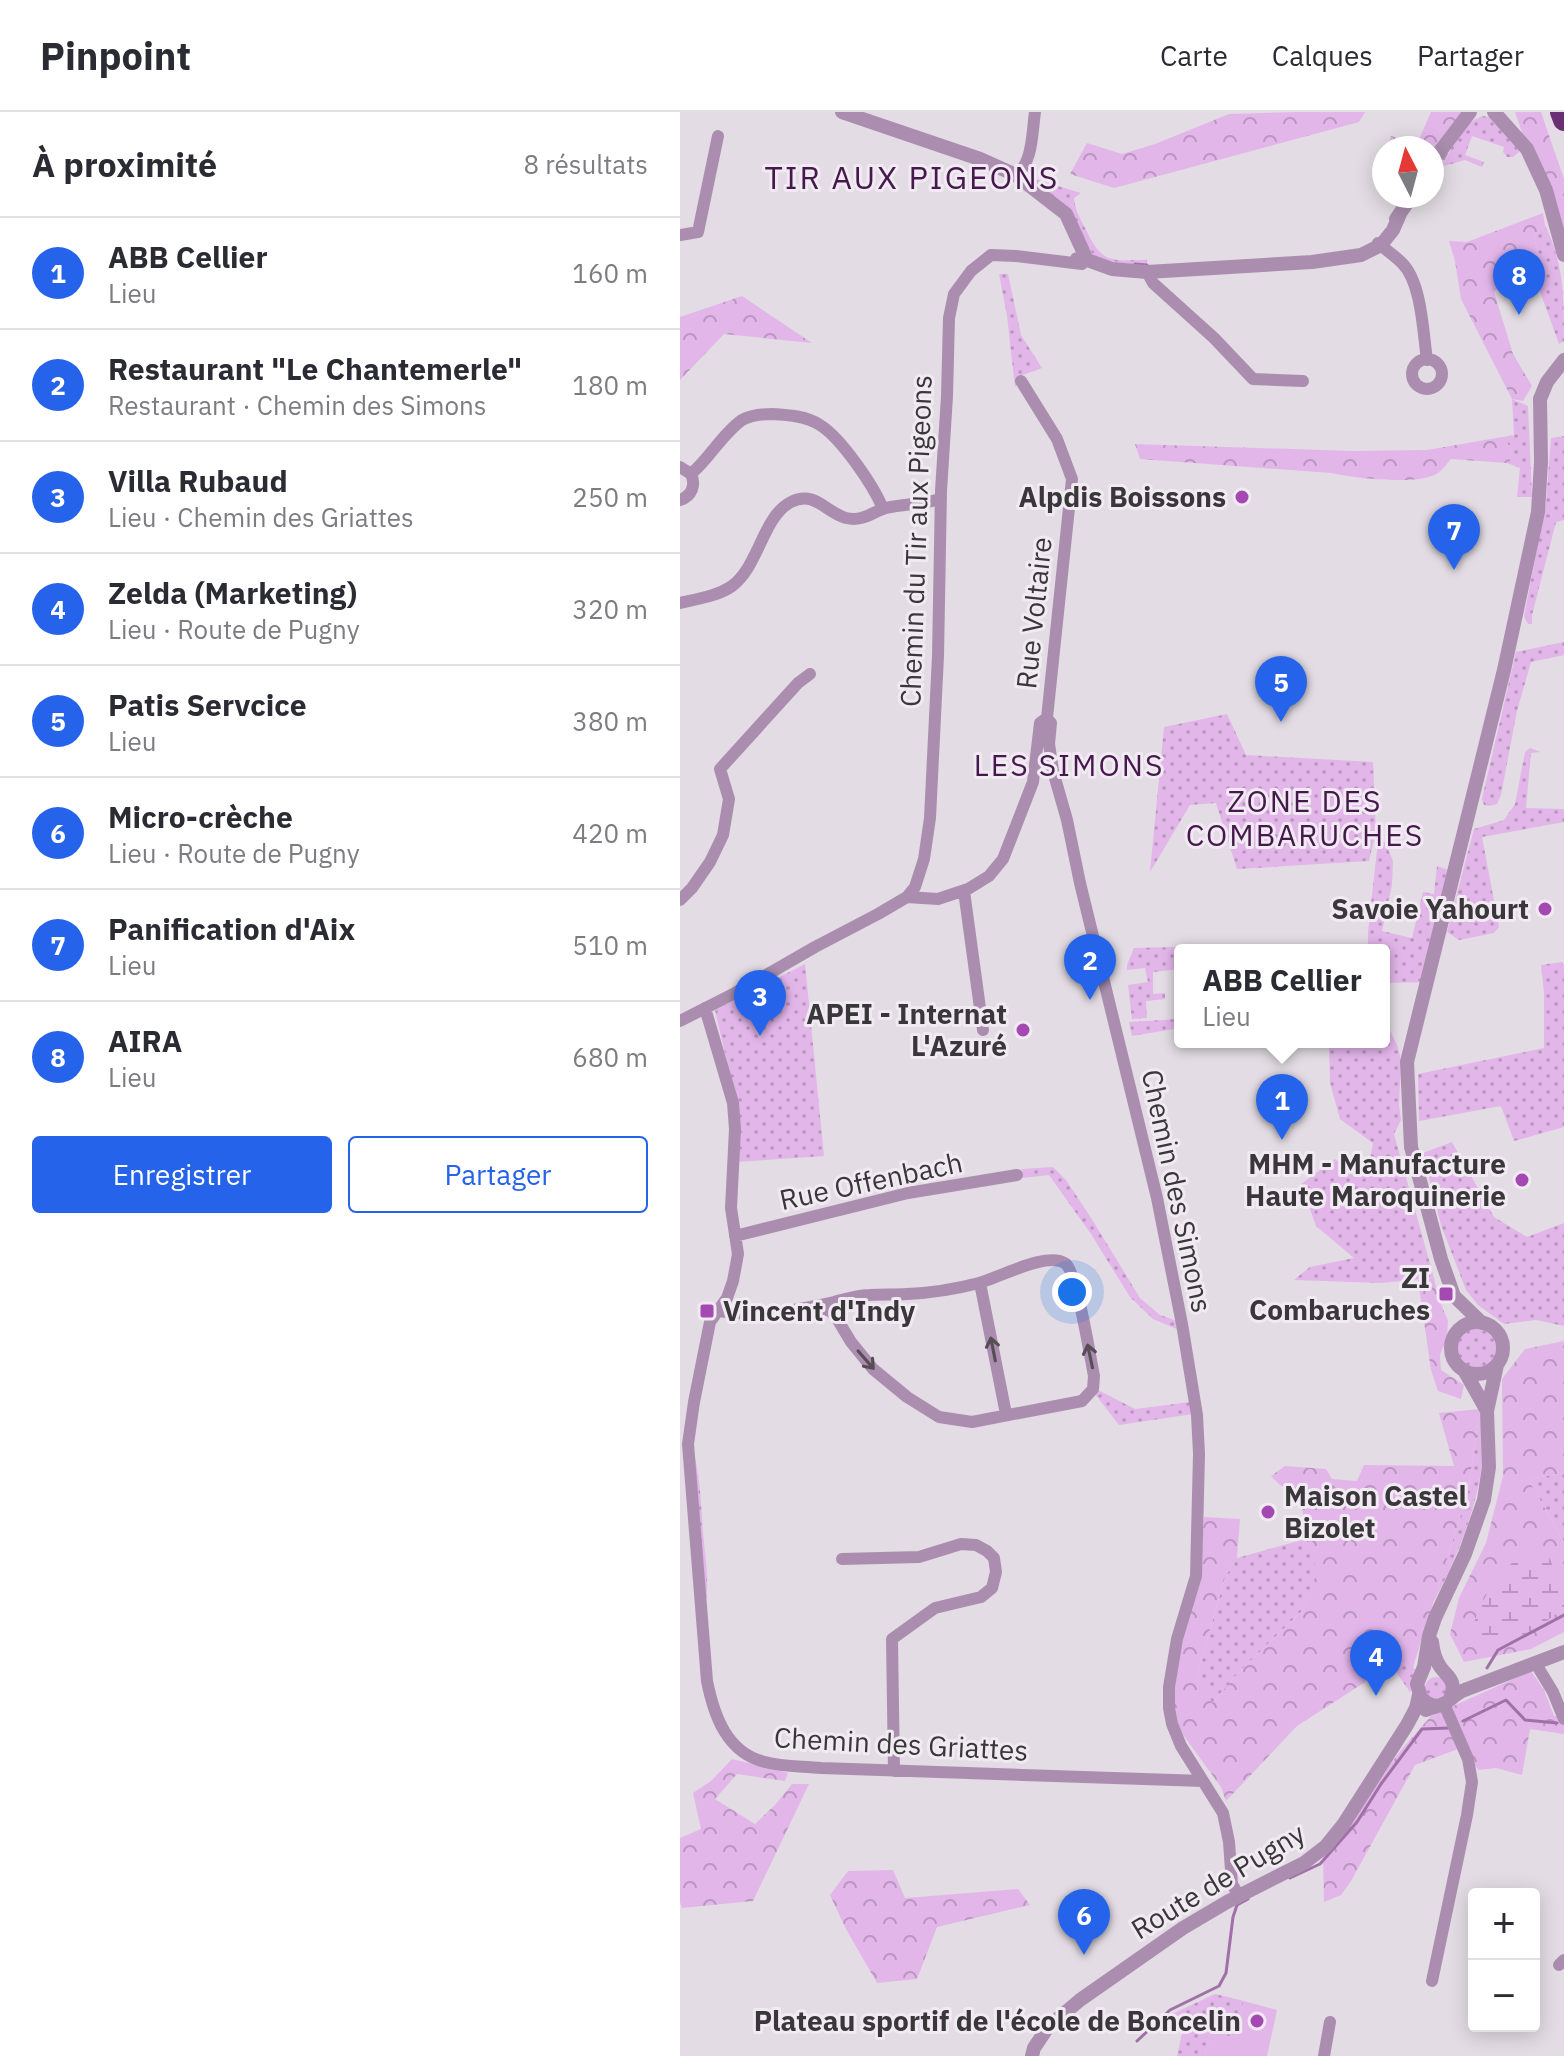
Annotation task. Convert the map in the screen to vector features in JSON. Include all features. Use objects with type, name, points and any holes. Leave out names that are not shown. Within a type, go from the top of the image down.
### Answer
[{"type":"highway","points":[[1561,112],[1564,120]]},
{"type":"street","points":[[842,112],[980,159],[1016,175],[1066,214],[1077,237],[1082,261],[1112,269],[1151,275],[1352,257],[1381,242],[1404,208]]},
{"type":"street","points":[[1016,175],[1024,170],[1035,112]]},
{"type":"street","points":[[1494,112],[1527,149]]},
{"type":"street","points":[[1507,112],[1546,190],[1564,255]]},
{"type":"street","points":[[1444,146],[1468,114]]},
{"type":"street","points":[[680,235],[698,232],[718,136]]},
{"type":"street","points":[[1381,242],[1402,262],[1413,283],[1427,360]]},
{"type":"street","name":"Chemin du Tir aux Pigeons","points":[[911,892],[924,859],[930,818],[949,318],[954,294],[971,271],[991,255],[1082,261]]},
{"type":"street","points":[[1151,275],[1253,379],[1303,381]]},
{"type":"street","points":[[1460,1328],[1454,1296],[1411,1147],[1407,1062],[1504,670],[1538,512],[1540,399],[1547,382],[1564,360]]},
{"type":"street","name":"Rue Voltaire","points":[[1021,381],[1057,439],[1072,479],[1047,718]]},
{"type":"street","points":[[680,500],[689,495],[694,484],[685,470],[744,419],[758,415],[797,416],[823,427],[847,452],[877,493],[883,509]]},
{"type":"street","points":[[680,603],[729,588],[741,578],[771,523],[790,502],[806,497],[847,518],[866,518],[883,509],[941,503]]},
{"type":"street","points":[[680,900],[710,862],[723,835],[729,799],[720,769],[798,683],[810,674]]},
{"type":"street","points":[[680,1021],[911,892],[933,899],[964,891],[989,876],[1003,859],[1033,782],[1038,728],[1047,718]]},
{"type":"street","name":"Chemin des Simons","points":[[1047,718],[1051,723],[1051,765],[1067,820],[1171,1261],[1197,1415],[1196,1576],[1177,1639],[1168,1698],[1172,1724],[1181,1746],[1223,1813],[1232,1884],[1239,1896]]},
{"type":"street","points":[[964,891],[983,1030]]},
{"type":"street","name":"Chemin des Griattes","points":[[705,1008],[733,1103],[735,1129],[731,1208],[738,1254],[727,1298],[710,1322],[688,1444],[707,1681],[712,1706],[730,1741],[745,1754],[765,1762],[821,1768],[1203,1781]]},
{"type":"street","name":"Rue Offenbach","points":[[735,1236],[908,1193],[1017,1175]]},
{"type":"street","points":[[719,1311],[759,1314],[868,1295],[938,1292],[980,1283],[1037,1262],[1063,1261],[1075,1284],[1094,1376],[1093,1389],[1082,1401],[972,1422],[939,1417],[907,1397],[873,1369],[836,1317],[830,1311],[815,1306]]},
{"type":"street","points":[[980,1283],[1006,1414]]},
{"type":"street","points":[[1443,1702],[1427,1703],[1419,1695],[1417,1684],[1422,1675],[1431,1630],[1465,1554],[1484,1500],[1489,1467],[1487,1411],[1497,1365],[1503,1353],[1501,1338],[1496,1331],[1482,1323],[1454,1296]]},
{"type":"street","points":[[727,1298],[739,1307],[759,1314]]},
{"type":"street","points":[[836,1317],[846,1299]]},
{"type":"street","points":[[1482,1323],[1474,1322],[1460,1328],[1452,1340],[1452,1354],[1458,1366],[1470,1373],[1484,1373],[1497,1365]]},
{"type":"street","points":[[1464,1370],[1487,1411]]},
{"type":"street","points":[[842,1559],[919,1557],[961,1544],[976,1545],[994,1558],[996,1572],[992,1588],[981,1597],[935,1608],[892,1639],[894,1771]]},
{"type":"street","points":[[1431,1630],[1433,1650],[1454,1685],[1443,1702]]},
{"type":"street","name":"Route de Pugny","points":[[1407,1725],[1443,1702],[1485,1682],[1564,1652]]},
{"type":"street","points":[[1536,1664],[1553,1692],[1564,1719]]},
{"type":"street","points":[[1422,1675],[1430,1670],[1447,1674]]},
{"type":"street","name":"Route de Pugny","points":[[1447,1674],[1470,1683],[1485,1682]]},
{"type":"street","name":"Route de Pugny","points":[[1032,2056],[1048,2027],[1080,2000],[1183,1928],[1304,1863],[1326,1846],[1343,1825],[1407,1725],[1419,1695]]},
{"type":"street","points":[[1432,1981],[1472,1782],[1468,1759],[1443,1702]]},
{"type":"street","points":[[1324,2056],[1330,2022]]},
{"type":"green space","points":[[1365,112],[1359,122],[1114,188],[1070,174],[1087,143],[1122,154],[1229,114]]},
{"type":"green space","points":[[1431,112],[1463,112],[1444,165],[1444,136],[1420,136]]},
{"type":"green space","points":[[1515,112],[1541,112],[1564,179],[1564,253]]},
{"type":"green space","points":[[1483,116],[1494,118],[1520,147],[1519,152],[1507,157],[1504,147],[1472,136],[1465,155],[1484,162],[1482,167],[1465,160],[1444,166],[1454,143],[1476,119]]},
{"type":"green space","points":[[1035,179],[1081,193],[1074,198],[1077,210],[1091,240],[1108,258],[1147,260],[1147,265],[1116,263],[1094,257],[1078,226],[1033,182]]},
{"type":"green space","points":[[1543,213],[1545,225],[1534,236],[1538,254],[1494,292],[1513,354],[1532,386],[1523,401],[1512,399],[1461,299],[1449,241],[1467,242]]},
{"type":"green space","points":[[1545,225],[1562,282],[1564,341],[1559,344],[1529,261],[1538,254],[1534,236]]},
{"type":"green space","points":[[999,274],[1008,274],[1021,335],[1042,368],[1023,375],[1015,387],[1007,316]]},
{"type":"green space","points":[[742,296],[812,343],[724,334],[680,380],[680,317]]},
{"type":"green space","points":[[1512,399],[1528,406],[1532,497],[1517,497],[1520,468],[1507,463],[1512,450],[1507,443],[1514,435]]},
{"type":"green space","points":[[1514,435],[1507,443],[1512,450],[1507,463],[1451,459],[1440,472],[1429,477],[1402,480],[1140,459],[1135,444],[1352,451],[1427,450]]},
{"type":"green space","points":[[1564,436],[1564,520],[1556,522],[1532,624],[1528,624],[1524,616],[1546,503],[1551,438]]},
{"type":"green space","points":[[1564,642],[1564,655],[1531,662],[1517,711],[1501,795],[1497,804],[1484,805],[1482,799],[1516,652]]},
{"type":"green space","points":[[1227,714],[1246,755],[1373,762],[1376,832],[1369,861],[1237,869],[1216,803],[1190,805],[1150,872],[1164,727]]},
{"type":"green space","points":[[1530,748],[1541,752],[1531,753],[1526,808],[1564,809],[1564,822],[1482,837],[1499,927],[1494,933],[1459,940],[1447,932],[1474,829],[1504,820],[1515,804],[1525,752]]},
{"type":"green space","points":[[1378,841],[1385,842],[1393,861],[1392,885],[1382,931],[1412,938],[1423,892],[1434,894],[1437,866],[1451,871],[1426,982],[1390,983],[1390,944],[1368,944]]},
{"type":"green space","points":[[1174,947],[1174,970],[1153,972],[1153,994],[1165,993],[1165,999],[1146,1001],[1147,1018],[1132,1019],[1128,985],[1148,982],[1145,968],[1127,970],[1134,948]]},
{"type":"green space","points":[[1562,962],[1564,1127],[1514,1141],[1501,1106],[1419,1121],[1418,1074],[1544,1048],[1541,965]]},
{"type":"green space","points":[[805,964],[824,1156],[737,1162],[736,1102],[715,1010]]},
{"type":"green space","points":[[1174,1019],[1174,1029],[1132,1036],[1129,1022]]},
{"type":"green space","points":[[1390,1030],[1401,1061],[1401,1120],[1394,1134],[1434,1278],[1380,1283],[1294,1280],[1310,1267],[1354,1258],[1316,1226],[1301,1184],[1335,1159],[1356,1177],[1370,1159],[1373,1143],[1340,1119],[1330,1083],[1329,1048],[1390,1048]]},
{"type":"green space","points":[[1452,1142],[1494,1217],[1527,1237],[1564,1223],[1564,1326],[1536,1320],[1504,1324],[1478,1305],[1466,1290],[1441,1225],[1423,1153]]},
{"type":"green space","points":[[1053,1167],[1066,1180],[1140,1298],[1160,1315],[1177,1321],[1179,1330],[1153,1319],[1130,1297],[1049,1175],[1023,1178],[1022,1169]]},
{"type":"green space","points":[[1434,1278],[1448,1321],[1447,1337],[1440,1355],[1441,1370],[1464,1385],[1461,1399],[1438,1391],[1431,1370],[1418,1280]]},
{"type":"green space","points":[[1476,1328],[1490,1334],[1496,1348],[1490,1362],[1476,1368],[1462,1362],[1456,1348],[1462,1334]]},
{"type":"green space","points":[[1564,1341],[1564,1473],[1528,1479],[1564,1542],[1564,1632],[1531,1649],[1464,1662],[1450,1634],[1459,1598],[1486,1543],[1503,1476],[1502,1379],[1525,1349]]},
{"type":"green space","points":[[1098,1390],[1135,1409],[1191,1402],[1193,1414],[1119,1425],[1095,1394]]},
{"type":"green space","points":[[1480,1409],[1484,1452],[1476,1496],[1458,1551],[1433,1603],[1468,1492]]},
{"type":"green space","points":[[1480,1409],[1468,1492],[1413,1667],[1407,1655],[1297,1726],[1226,1801],[1221,1787],[1176,1725],[1173,1678],[1200,1572],[1204,1517],[1240,1519],[1237,1558],[1225,1577],[1198,1671],[1212,1703],[1302,1611],[1317,1574],[1298,1493],[1280,1485],[1271,1476],[1285,1466],[1326,1469],[1332,1479],[1357,1481],[1364,1465],[1454,1466],[1439,1413]]},
{"type":"green space","points":[[692,1445],[707,1570],[705,1607]]},
{"type":"green space","points":[[1564,1473],[1564,1542],[1528,1479]]},
{"type":"green space","points":[[1309,1538],[1318,1574],[1302,1611],[1211,1704],[1198,1671],[1225,1577],[1237,1558]]},
{"type":"green space","points":[[1524,1551],[1548,1555],[1564,1591],[1564,1608],[1536,1629],[1482,1648],[1472,1628],[1481,1604],[1492,1586]]},
{"type":"green space","points":[[1407,1655],[1414,1669],[1417,1669],[1410,1692],[1391,1665]]},
{"type":"green space","points":[[1531,1671],[1544,1690],[1554,1716],[1564,1715],[1564,1734],[1530,1729],[1522,1775],[1496,1768],[1479,1770],[1458,1749],[1415,1765],[1351,1881],[1341,1895],[1324,1902],[1323,1854],[1402,1749],[1431,1716]]},
{"type":"green space","points":[[1436,1677],[1447,1688],[1436,1699],[1425,1688]]},
{"type":"green space","points":[[732,1759],[788,1773],[785,1781],[737,1774],[715,1799],[755,1824],[792,1784],[809,1784],[753,1901],[682,1908],[680,1838],[701,1829],[693,1793],[711,1781]]},
{"type":"green space","points":[[893,1870],[905,1898],[1018,1889],[1030,1905],[937,1927],[917,1979],[877,1983],[830,1895],[848,1871]]},
{"type":"green space","points":[[1215,1994],[1244,2001],[1236,2038],[1211,2032],[1205,2056],[1177,2056],[1186,2017],[1170,2015]]},
{"type":"green space","name":"Plateau sportif de l'école de Boncelin","points":[[1244,2001],[1277,2010],[1267,2056],[1205,2056],[1211,2031],[1236,2038]]},
{"type":"waterway","points":[[1135,264],[1147,265]]},
{"type":"waterway","points":[[1487,1668],[1498,1650],[1564,1615]]},
{"type":"waterway","points":[[1463,1721],[1506,1700],[1525,1720],[1557,1723]]},
{"type":"waterway","points":[[1290,1878],[1320,1864],[1357,1822],[1422,1729],[1449,1728]]},
{"type":"waterway","points":[[1137,2041],[1170,2010],[1219,1986],[1226,1973],[1233,1917],[1237,1905],[1248,1899]]},
{"type":"place","name":"AIRA","points":[[1519,315]]},
{"type":"place","name":"Alpdis Boissons","points":[[1242,497]]},
{"type":"place","name":"Panification d'Aix","points":[[1454,570]]},
{"type":"place","name":"Patis Servcice","points":[[1281,722]]},
{"type":"place","name":"Savoie Yahourt","points":[[1545,909]]},
{"type":"place","name":"Restaurant \"Le Chantemerle\"","points":[[1090,1000]]},
{"type":"place","name":"APEI - Internat L'Azuré","points":[[1023,1030]]},
{"type":"place","name":"Villa Rubaud","points":[[760,1036]]},
{"type":"place","name":"ABB Cellier","points":[[1282,1140]]},
{"type":"place","name":"MHM - Manufacture Haute Maroquinerie","points":[[1522,1180]]},
{"type":"place","name":"ZI Combaruches","points":[[1446,1294]]},
{"type":"place","name":"Vincent d'Indy","points":[[707,1311]]},
{"type":"place","name":"Maison Castel Bizolet","points":[[1268,1512]]},
{"type":"place","name":"Zelda (Marketing)","points":[[1376,1696]]},
{"type":"place","name":"Micro-crèche","points":[[1084,1955]]},
{"type":"place","name":"Plateau sportif de l'école de Boncelin","points":[[1257,2021]]},
{"type":"district","name":"TIR AUX PIGEONS","points":[[912,178]]},
{"type":"district","name":"LES SIMONS","points":[[1069,766]]},
{"type":"district","name":"ZONE DES COMBARUCHES","points":[[1305,819]]}]
